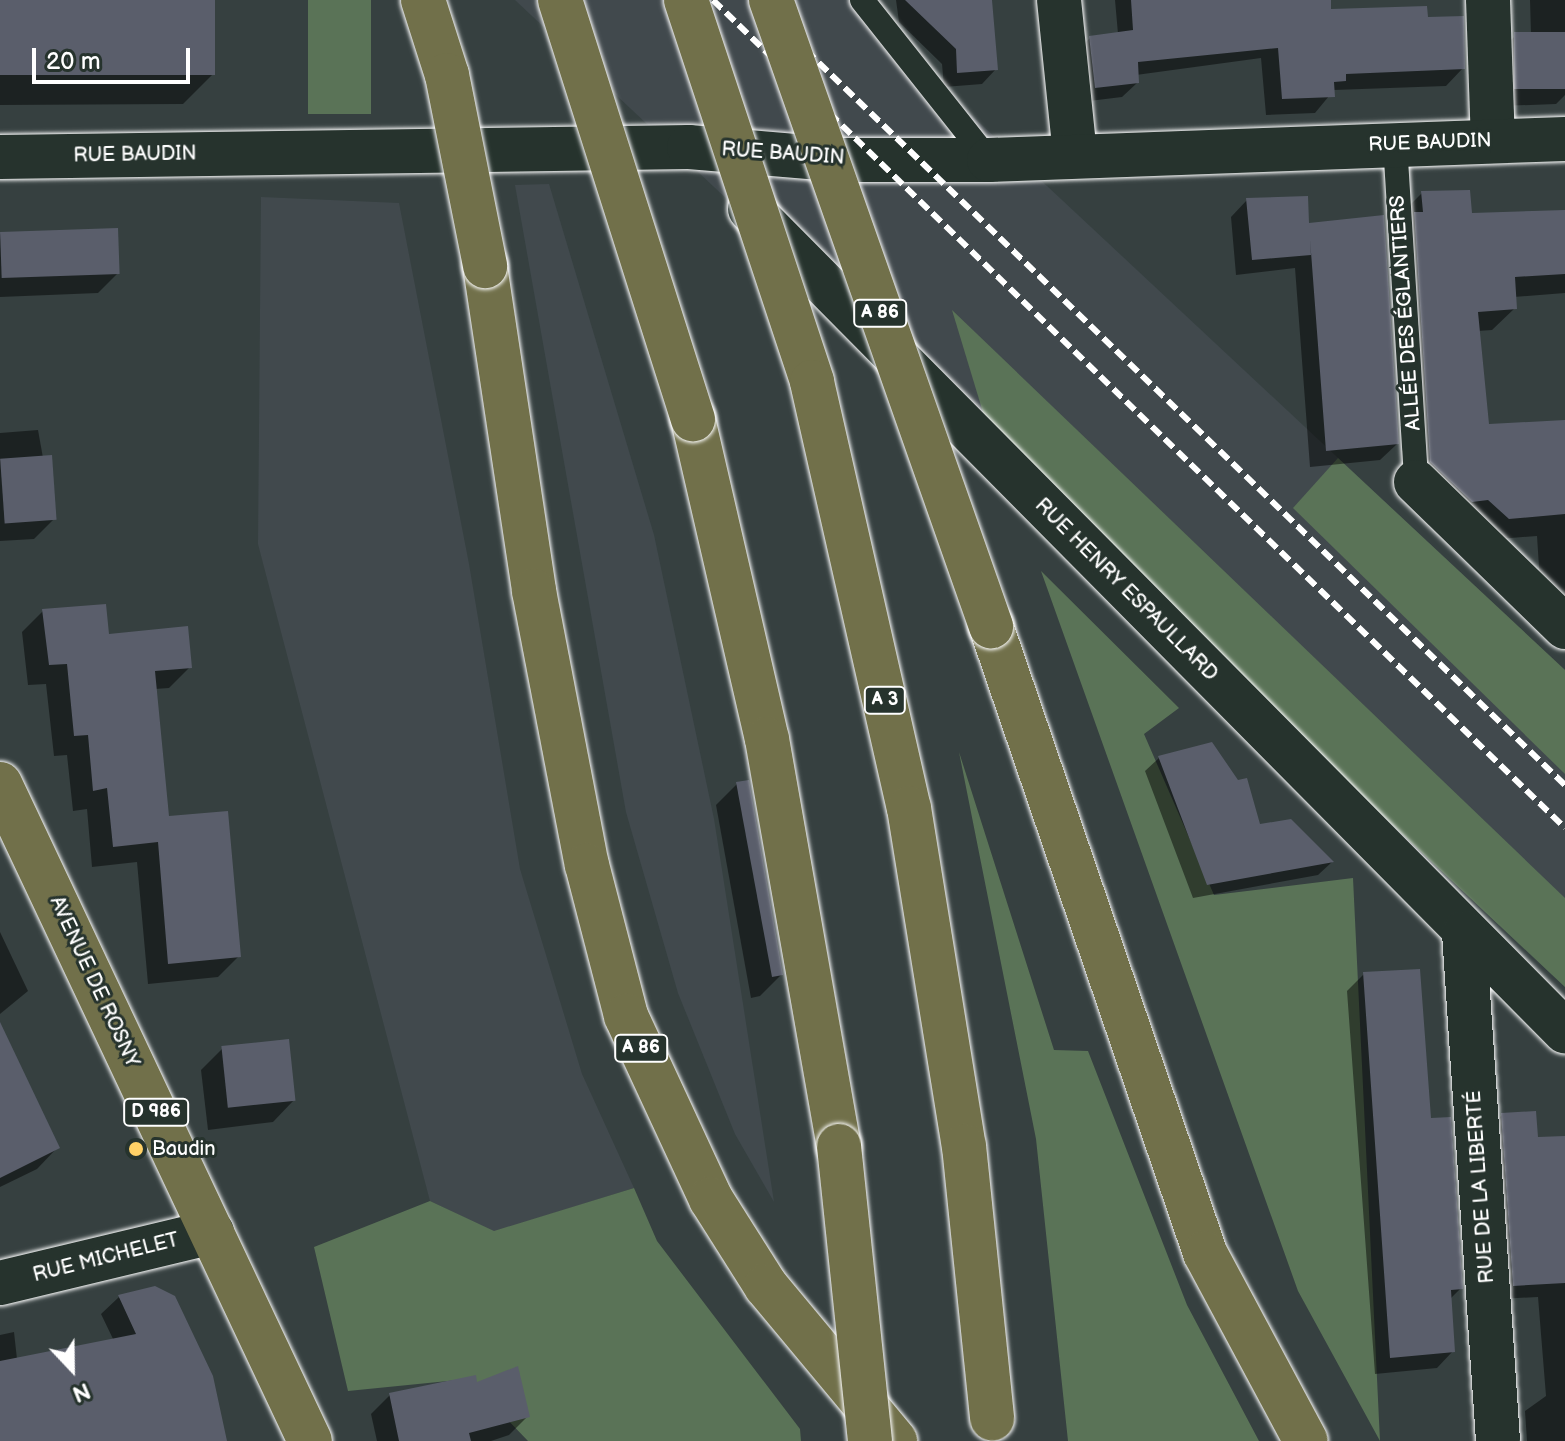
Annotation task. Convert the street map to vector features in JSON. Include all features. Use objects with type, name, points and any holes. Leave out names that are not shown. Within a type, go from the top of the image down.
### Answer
[{"type":"main road","name":"A 86","points":[[423,0],[447,75],[485,266],[537,606],[587,865],[626,1016],[719,1212],[766,1286],[895,1441]]},
{"type":"main road","points":[[560,0],[693,419],[767,739],[839,1146],[870,1441]]},
{"type":"main road","name":"A 3","points":[[686,0],[812,382],[909,808],[964,1146],[994,1441]]},
{"type":"main road","name":"A 86","points":[[771,0],[991,626],[1205,1253],[1306,1441]]},
{"type":"main road","name":"AVENUE DE ROSNY","points":[[0,784],[310,1441]]},
{"type":"street","points":[[1059,0],[1075,155]]},
{"type":"street","points":[[1488,0],[1493,141]]},
{"type":"street","name":"RUE BAUDIN","points":[[0,157],[689,147],[844,160],[989,160],[1565,139]]},
{"type":"street","name":"RUE HENRY ESPAULLARD","points":[[689,147],[1464,933],[1565,1031]]},
{"type":"street","points":[[1416,482],[1565,627]]},
{"type":"street","name":"RUE DE LA LIBERTÉ","points":[[1464,933],[1498,1441]]},
{"type":"street","name":"RUE MICHELET","points":[[0,1283],[212,1232]]},
{"type":"lane","points":[[862,0],[989,160]]},
{"type":"lane","name":"ALLÉE DES ÉGLANTIERS","points":[[1395,144],[1416,482]]},
{"type":"shaded area","points":[[515,0],[848,0],[1565,670],[1565,987]]},
{"type":"shaded area","points":[[549,184],[654,535],[714,819],[774,1202],[735,1134],[678,993],[626,812],[515,185]]},
{"type":"shaded area","points":[[261,197],[399,203],[469,564],[520,869],[582,1074],[634,1188],[494,1232],[430,1201],[258,544]]},
{"type":"green space","points":[[308,0],[371,0],[371,114],[308,114]]},
{"type":"green space","points":[[952,310],[1565,898],[1565,987],[995,452]]},
{"type":"green space","points":[[1338,458],[1565,670],[1565,774],[1293,508]]},
{"type":"green space","points":[[1041,571],[1179,708],[1144,734],[1214,895],[1353,878],[1380,1441],[1298,1291]]},
{"type":"green space","points":[[959,752],[1054,1050],[1088,1051],[1187,1305],[1259,1441],[1068,1441],[1036,1139]]},
{"type":"green space","points":[[634,1188],[657,1241],[800,1429],[801,1441],[528,1441],[468,1379],[348,1391],[314,1247],[430,1201],[494,1231]]},
{"type":"building","points":[[0,0],[215,0],[215,75],[0,75]]},
{"type":"building","points":[[905,0],[992,0],[998,70],[957,73],[956,49]]},
{"type":"building","points":[[1131,0],[1331,0],[1331,9],[1427,6],[1428,17],[1464,16],[1465,69],[1346,74],[1346,81],[1334,82],[1335,97],[1282,99],[1278,48],[1138,62],[1139,83],[1095,88],[1089,36],[1133,30]]},
{"type":"building","points":[[1514,32],[1565,32],[1565,89],[1514,89]]},
{"type":"building","points":[[1470,190],[1472,213],[1565,210],[1565,274],[1515,277],[1517,309],[1478,312],[1489,424],[1565,420],[1565,514],[1509,519],[1488,500],[1472,502],[1430,462],[1414,212],[1423,212],[1421,191]]},
{"type":"building","points":[[1308,196],[1309,223],[1384,215],[1399,444],[1326,451],[1310,239],[1311,255],[1252,260],[1246,198]]},
{"type":"building","points":[[118,228],[120,274],[2,278],[0,232]]},
{"type":"building","points":[[52,455],[57,520],[5,523],[0,459]]},
{"type":"building","points":[[106,604],[109,634],[188,626],[192,668],[155,671],[169,816],[228,811],[241,957],[168,964],[158,842],[113,847],[107,788],[93,791],[88,735],[74,736],[67,664],[49,665],[42,609]]},
{"type":"building","points":[[1212,742],[1238,780],[1247,778],[1260,824],[1291,819],[1334,862],[1207,885],[1158,756]]},
{"type":"building","points":[[749,780],[783,975],[772,977],[736,782]]},
{"type":"building","points":[[1420,969],[1431,1118],[1451,1117],[1463,1289],[1451,1290],[1455,1352],[1390,1358],[1363,972]]},
{"type":"building","points":[[0,1022],[60,1148],[0,1178]]},
{"type":"building","points":[[289,1039],[295,1101],[228,1108],[221,1046]]},
{"type":"building","points":[[1536,1111],[1538,1137],[1565,1136],[1565,1283],[1513,1286],[1501,1113]]},
{"type":"building","points":[[155,1286],[175,1296],[213,1376],[227,1441],[0,1441],[0,1361],[136,1334],[118,1295]]},
{"type":"building","points":[[518,1366],[530,1417],[469,1433],[471,1441],[399,1441],[389,1393],[476,1375],[477,1382]]},
{"type":"railway","points":[[713,0],[1565,828]]},
{"type":"railway","points":[[754,0],[1565,785]]},
{"type":"place","name":"Baudin","points":[[136,1149]]}]
